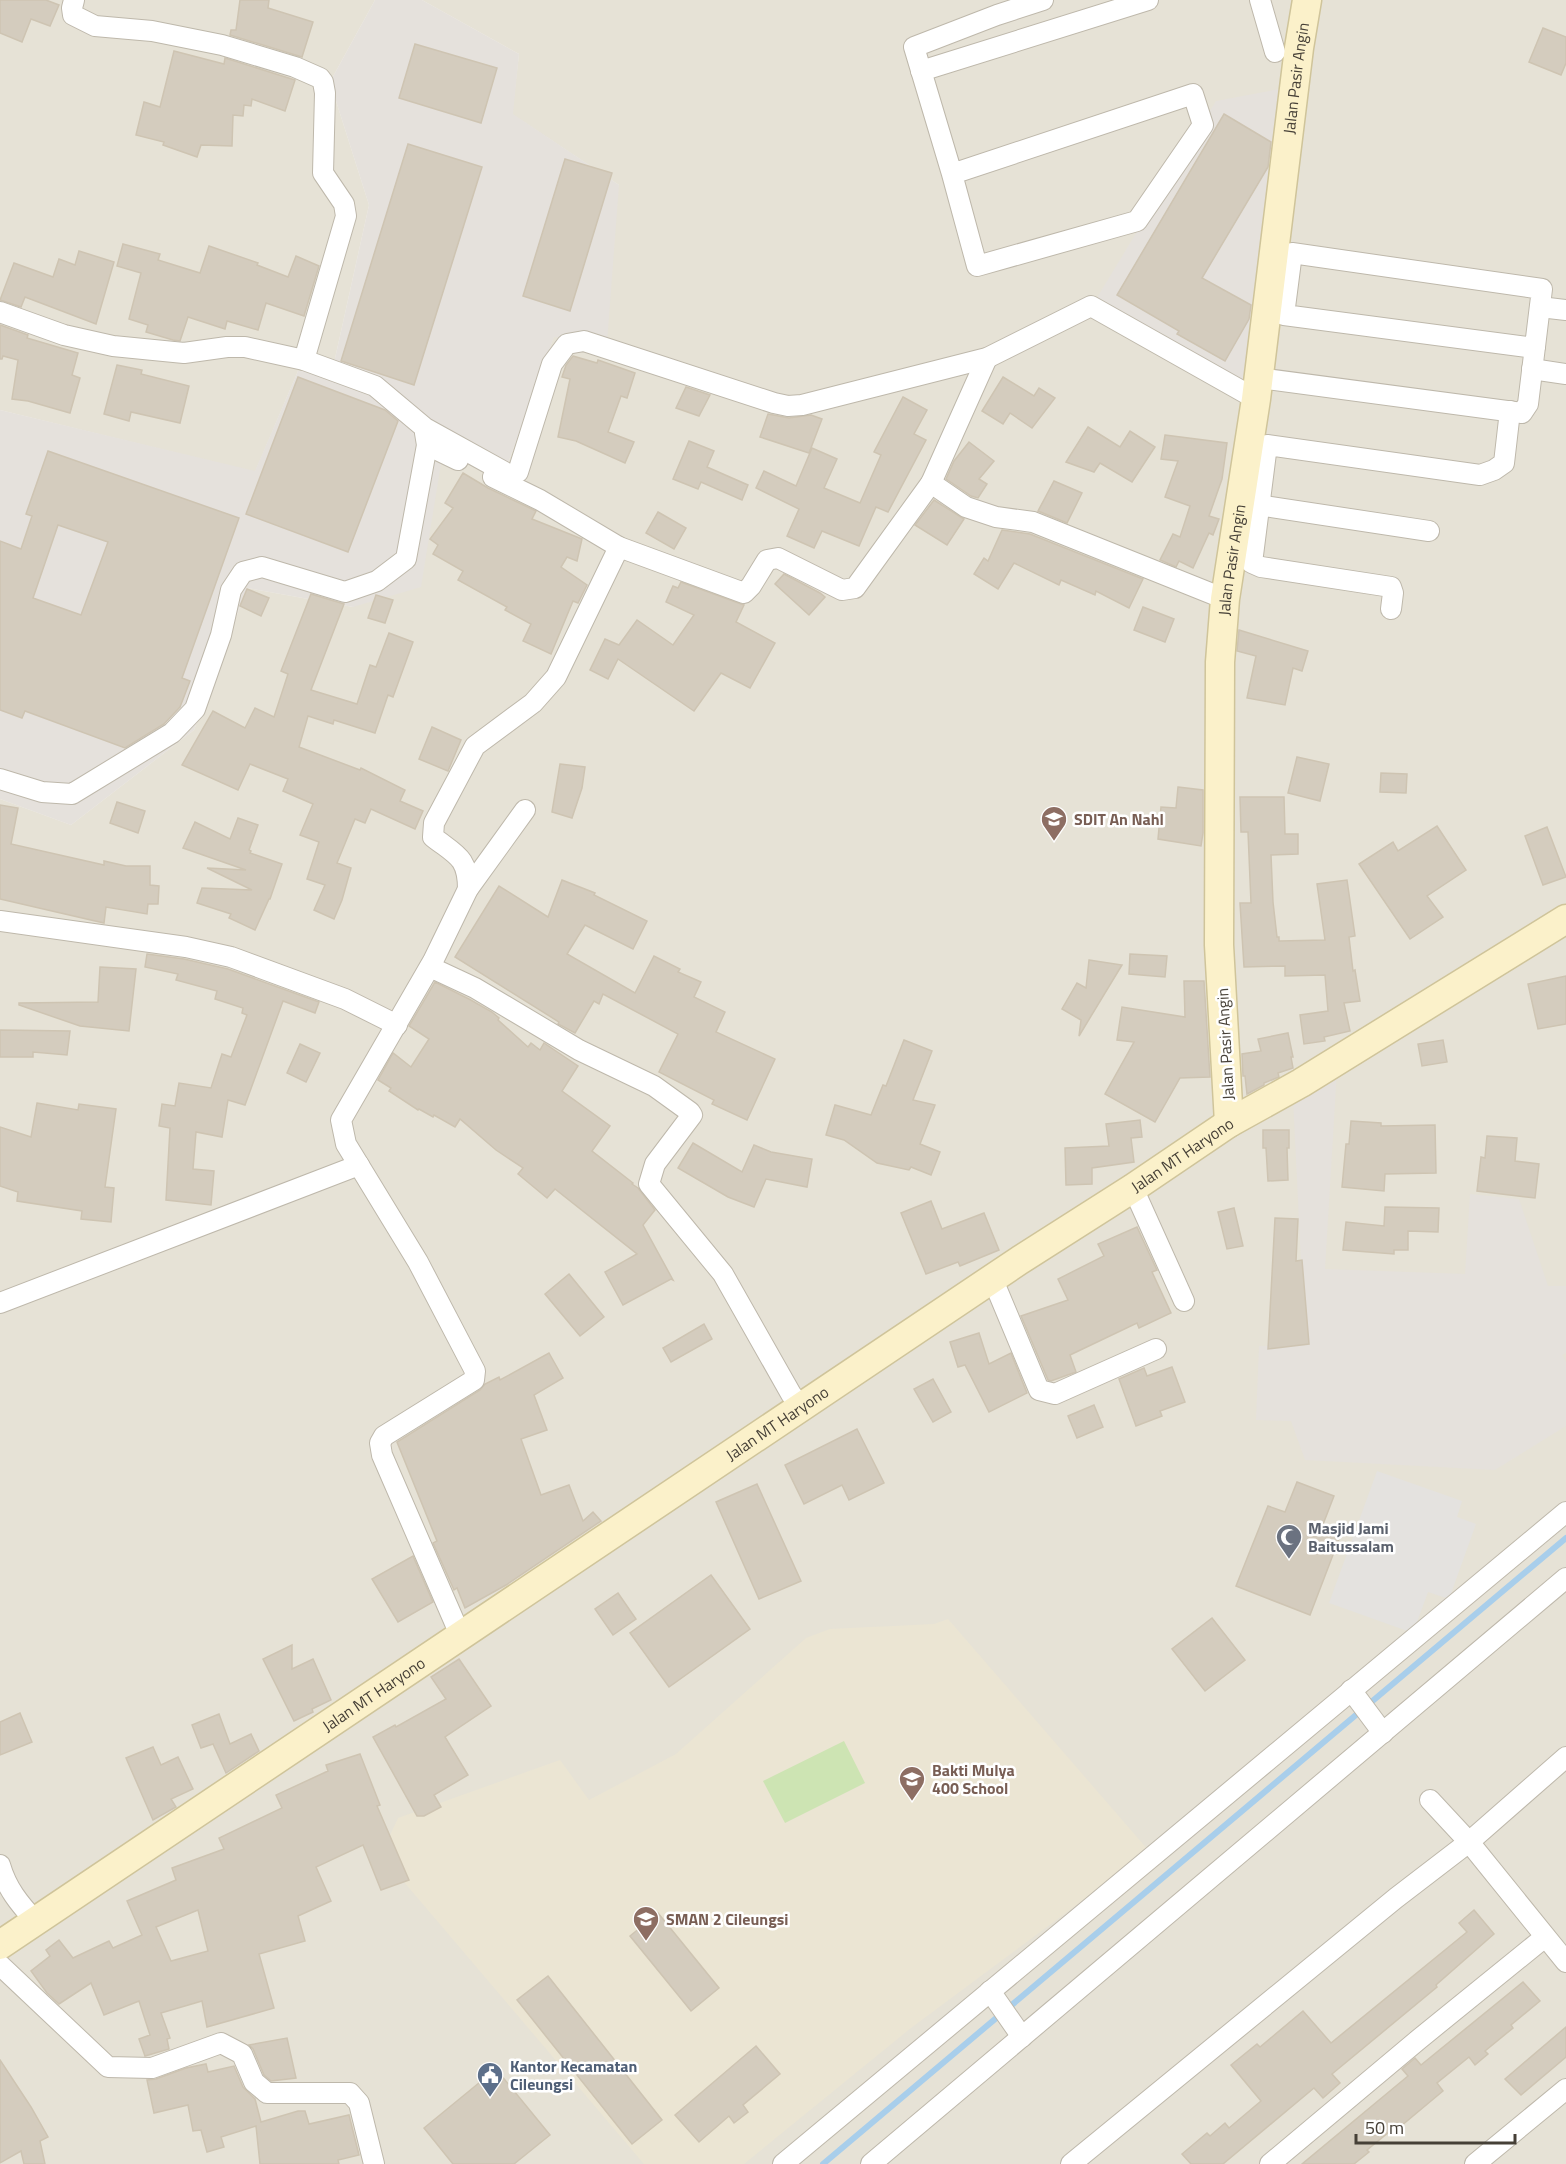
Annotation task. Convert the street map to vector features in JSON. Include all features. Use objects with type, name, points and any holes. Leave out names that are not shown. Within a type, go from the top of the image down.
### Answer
[{"type":"main road","name":"Jalan Pasir Angin","points":[[1229,1123],[1219,945],[1220,662],[1225,599],[1257,388],[1307,0]]},
{"type":"main road","name":"Jalan MT Haryono","points":[[0,1945],[802,1409],[1020,1260],[1229,1123],[1341,1059],[1566,919]]},
{"type":"street","points":[[74,0],[73,15],[94,26],[152,31],[222,45],[295,67],[316,75],[323,82],[325,93],[323,173],[344,204],[346,216],[304,360]]},
{"type":"street","points":[[952,174],[1193,94],[1203,125],[1137,221],[978,266],[914,47],[1043,0]]},
{"type":"street","points":[[921,71],[1145,0]]},
{"type":"street","points":[[1260,0],[1275,52]]},
{"type":"street","points":[[426,436],[514,475],[518,472],[552,364],[567,344],[584,341],[788,406],[802,405],[987,358],[1091,306],[1257,388],[1521,413],[1528,404],[1533,369],[1542,289],[1292,253],[1284,315],[1535,348]]},
{"type":"street","points":[[1540,307],[1566,310]]},
{"type":"street","points":[[0,312],[64,335],[113,345],[184,353],[245,347],[304,360],[375,386],[426,436],[619,547],[744,593],[752,586],[767,560],[778,558],[842,590],[855,588],[931,483],[987,358]]},
{"type":"street","points":[[1533,369],[1566,374]]},
{"type":"street","points":[[1391,609],[1393,593],[1391,587],[1261,567],[1252,563],[1267,445],[1480,475],[1504,464],[1510,411]]},
{"type":"street","points":[[0,779],[42,792],[72,794],[172,733],[195,709],[220,635],[231,590],[243,572],[262,567],[345,592],[377,581],[406,559],[426,436]]},
{"type":"street","points":[[931,483],[966,507],[996,517],[1033,522],[1225,599]]},
{"type":"street","points":[[1258,505],[1429,531]]},
{"type":"street","points":[[468,889],[468,874],[463,860],[433,837],[434,823],[475,746],[533,704],[556,678],[619,547]]},
{"type":"street","points":[[461,1636],[382,1455],[380,1443],[384,1436],[474,1380],[475,1371],[418,1262],[346,1144],[341,1120],[430,967],[468,889],[525,810]]},
{"type":"street","points":[[0,921],[174,945],[231,957],[345,999],[397,1025]]},
{"type":"street","points":[[430,967],[475,988],[579,1050],[654,1086],[690,1112],[692,1115],[655,1164],[650,1184],[723,1274],[791,1394],[802,1409]]},
{"type":"street","points":[[0,1303],[358,1165]]},
{"type":"street","points":[[1133,1188],[1184,1301]]},
{"type":"street","points":[[993,1280],[1039,1390],[1055,1394],[1156,1349]]},
{"type":"street","points":[[783,2164],[1354,1695],[1566,1512]]},
{"type":"street","points":[[871,2164],[1018,2030],[1378,1726],[1566,1578]]},
{"type":"street","points":[[1354,1695],[1378,1726]]},
{"type":"street","points":[[1071,2164],[1396,1898],[1469,1842],[1566,1757]]},
{"type":"street","points":[[1430,1800],[1469,1842],[1566,1962]]},
{"type":"street","points":[[0,1865],[6,1885],[35,1921]]},
{"type":"street","points":[[1270,2164],[1545,1937]]},
{"type":"street","points":[[0,1965],[108,2067],[152,2068],[221,2043],[242,2054],[254,2082],[267,2092],[350,2093],[359,2103],[374,2164]]},
{"type":"street","points":[[991,1993],[1018,2030]]},
{"type":"street","points":[[1475,2164],[1566,2089]]},
{"type":"shaded area","points":[[0,0],[375,0],[330,82],[369,205],[332,372],[298,371],[255,472],[0,410]]},
{"type":"shaded area","points":[[375,0],[422,0],[519,54],[513,114],[619,185],[607,343],[554,337],[508,463],[444,445],[421,587],[353,607],[247,588],[194,730],[71,825],[0,799],[0,410],[255,471],[298,371],[332,372],[369,205],[330,82]]},
{"type":"shaded area","points":[[422,0],[1566,0],[1566,2164],[0,2164],[0,799],[71,825],[194,730],[247,588],[353,607],[444,445],[508,463],[554,336],[619,185],[512,114],[519,54]]},
{"type":"shaded area","points":[[1290,87],[1246,389],[1095,301],[1216,101]]},
{"type":"shaded area","points":[[1337,1070],[1325,1269],[1465,1274],[1470,1194],[1519,1199],[1548,1286],[1566,1286],[1566,1353],[1562,1355],[1566,1362],[1566,1426],[1495,1470],[1305,1460],[1291,1421],[1256,1420],[1259,1346],[1305,1345],[1293,1098]]},
{"type":"shaded area","points":[[1377,1471],[1462,1501],[1457,1517],[1476,1524],[1449,1599],[1428,1592],[1413,1633],[1329,1603]]},
{"type":"shaded area","points":[[948,1619],[1149,1851],[911,2028],[744,2164],[644,2164],[381,1855],[398,1818],[560,1760],[589,1800],[676,1754],[806,1638],[830,1629],[934,1624]]},
{"type":"green space","points":[[844,1741],[865,1783],[785,1823],[763,1781]]},
{"type":"building","points":[[0,0],[46,0],[59,5],[50,26],[31,19],[22,42],[0,33]]},
{"type":"building","points":[[240,0],[269,0],[268,8],[313,22],[302,57],[230,35],[231,30],[236,30]]},
{"type":"building","points":[[1543,28],[1566,37],[1566,63],[1561,75],[1529,62]]},
{"type":"building","points":[[415,44],[497,68],[481,123],[399,98]]},
{"type":"building","points":[[174,51],[224,64],[225,58],[295,80],[285,111],[252,99],[251,106],[244,105],[243,116],[233,115],[232,146],[201,145],[197,157],[163,145],[164,142],[136,135],[144,102],[160,107]]},
{"type":"building","points":[[1224,114],[1271,142],[1268,167],[1202,278],[1251,305],[1249,319],[1225,361],[1177,334],[1179,331],[1117,295]]},
{"type":"building","points":[[408,144],[482,167],[414,385],[341,361]]},
{"type":"building","points":[[565,159],[612,173],[570,311],[523,296]]},
{"type":"building","points":[[123,244],[160,254],[158,260],[200,273],[209,246],[258,263],[257,265],[288,277],[296,256],[319,266],[304,316],[266,303],[258,330],[227,321],[225,329],[188,317],[180,341],[146,332],[148,325],[129,319],[141,273],[117,266]]},
{"type":"building","points":[[79,251],[114,262],[96,324],[25,297],[21,307],[0,300],[14,263],[53,277],[59,259],[75,265]]},
{"type":"building","points":[[0,325],[28,335],[27,338],[78,353],[72,375],[80,378],[70,413],[28,401],[12,399],[18,360],[3,356],[0,359]]},
{"type":"building","points":[[573,356],[597,363],[598,360],[635,373],[627,398],[621,396],[608,432],[634,442],[625,463],[576,441],[558,437],[570,379],[562,377],[566,365]]},
{"type":"building","points":[[117,365],[142,370],[141,374],[189,386],[180,423],[131,412],[129,421],[104,414]]},
{"type":"building","points":[[298,377],[385,410],[398,421],[348,552],[246,514]]},
{"type":"building","points":[[1003,377],[1034,396],[1039,388],[1055,398],[1032,428],[1010,413],[1003,424],[982,411]]},
{"type":"building","points":[[686,387],[710,395],[699,416],[676,408]]},
{"type":"building","points":[[903,397],[927,410],[914,434],[926,440],[888,512],[876,507],[859,546],[822,531],[814,548],[787,536],[799,509],[756,488],[764,471],[796,486],[812,448],[837,459],[824,488],[860,503],[881,455],[874,452]]},
{"type":"building","points":[[768,414],[789,418],[811,415],[822,419],[809,453],[760,437]]},
{"type":"building","points":[[1088,427],[1120,447],[1130,431],[1155,447],[1132,482],[1100,463],[1094,472],[1066,462]]},
{"type":"building","points":[[1165,435],[1227,443],[1222,479],[1209,516],[1219,519],[1213,535],[1209,533],[1193,568],[1179,561],[1176,567],[1160,560],[1173,534],[1180,537],[1190,506],[1165,497],[1178,461],[1161,459]]},
{"type":"building","points":[[689,441],[714,451],[707,467],[748,485],[742,500],[701,482],[698,489],[673,479]]},
{"type":"building","points":[[969,442],[994,461],[979,479],[987,484],[978,498],[971,496],[946,479],[954,461]]},
{"type":"building","points":[[48,451],[239,518],[182,678],[190,681],[180,707],[164,724],[125,748],[25,711],[22,718],[0,710],[0,541],[21,549],[32,516],[26,514]],"holes":[[[58,525],[108,542],[81,615],[33,598]]]},
{"type":"building","points":[[463,473],[536,511],[532,519],[582,539],[577,561],[567,557],[561,567],[587,585],[578,603],[573,601],[551,654],[523,641],[531,624],[505,610],[507,607],[458,580],[463,571],[433,554],[438,545],[430,539],[453,508],[445,503]]},
{"type":"building","points":[[1054,481],[1082,493],[1067,523],[1038,511]]},
{"type":"building","points":[[934,500],[964,519],[947,545],[915,525]]},
{"type":"building","points":[[658,512],[686,528],[674,549],[646,533]]},
{"type":"building","points":[[1002,530],[1030,534],[1143,579],[1129,608],[1096,591],[1095,595],[1061,580],[1059,585],[1014,563],[998,589],[974,574],[984,558],[988,561]]},
{"type":"building","points":[[784,574],[825,597],[809,615],[775,584]]},
{"type":"building","points":[[681,582],[744,605],[736,622],[775,643],[750,688],[721,673],[694,711],[618,659],[608,679],[590,670],[605,639],[619,645],[637,620],[673,645],[694,615],[666,602],[673,586],[678,588]]},
{"type":"building","points":[[247,589],[269,598],[261,616],[240,606]]},
{"type":"building","points":[[311,594],[344,604],[311,690],[357,704],[370,665],[376,667],[389,633],[413,642],[393,697],[388,695],[375,733],[334,720],[333,724],[308,716],[299,747],[360,770],[361,768],[405,790],[400,801],[423,811],[415,829],[371,809],[365,823],[355,819],[337,863],[351,868],[334,919],[314,910],[325,885],[307,879],[319,842],[300,835],[313,804],[283,791],[288,779],[250,764],[238,790],[182,765],[213,711],[245,728],[255,708],[274,717],[288,674],[281,671]]},
{"type":"building","points":[[376,595],[393,600],[385,623],[368,618]]},
{"type":"building","points":[[1143,607],[1174,619],[1165,642],[1134,630]]},
{"type":"building","points":[[1239,630],[1308,651],[1302,671],[1293,668],[1285,705],[1247,698],[1256,656],[1237,651]]},
{"type":"building","points":[[432,727],[461,740],[448,771],[419,759]]},
{"type":"building","points":[[1297,757],[1329,764],[1320,801],[1288,793]]},
{"type":"building","points":[[560,764],[585,767],[582,788],[572,818],[552,812]]},
{"type":"building","points":[[1381,773],[1407,774],[1406,793],[1380,792]]},
{"type":"building","points":[[1178,787],[1203,790],[1201,846],[1158,839],[1161,807],[1176,808]]},
{"type":"building","points":[[1240,797],[1284,797],[1285,834],[1298,834],[1298,854],[1271,855],[1273,902],[1279,941],[1325,940],[1317,884],[1347,880],[1355,936],[1349,937],[1353,971],[1355,970],[1360,1001],[1344,1003],[1350,1031],[1324,1037],[1325,1041],[1304,1044],[1300,1015],[1328,1011],[1325,975],[1285,976],[1285,966],[1244,967],[1240,903],[1251,903],[1248,832],[1241,832]]},
{"type":"building","points":[[117,802],[145,811],[138,833],[110,823]]},
{"type":"building","points":[[0,805],[18,808],[11,844],[104,865],[104,861],[126,866],[150,866],[150,885],[159,886],[158,904],[148,904],[147,914],[106,907],[104,923],[0,899]]},
{"type":"building","points":[[238,818],[258,825],[250,853],[282,864],[270,899],[255,930],[229,918],[231,914],[197,903],[202,888],[252,890],[207,868],[246,870],[183,848],[195,822],[230,839]]},
{"type":"building","points":[[1437,826],[1466,870],[1427,896],[1443,917],[1410,939],[1359,864],[1393,842],[1398,851]]},
{"type":"building","points":[[1547,827],[1566,877],[1543,885],[1525,836]]},
{"type":"building","points":[[562,880],[595,893],[594,895],[647,921],[633,949],[585,925],[567,954],[635,993],[654,956],[680,969],[678,972],[701,982],[694,997],[725,1012],[716,1032],[775,1059],[747,1120],[712,1104],[714,1100],[659,1072],[678,1034],[603,994],[599,1004],[594,1001],[575,1033],[455,957],[499,886],[548,917]]},
{"type":"building","points":[[147,954],[184,959],[228,969],[319,1002],[315,1013],[283,1001],[245,1105],[228,1100],[222,1137],[196,1132],[193,1169],[214,1171],[211,1205],[166,1200],[170,1128],[159,1126],[162,1104],[175,1106],[179,1083],[211,1088],[222,1054],[231,1057],[247,1015],[242,1013],[243,1008],[215,999],[217,991],[176,980],[178,974],[145,967]]},
{"type":"building","points":[[1130,954],[1167,956],[1165,977],[1129,974]]},
{"type":"building","points":[[1089,960],[1122,965],[1079,1036],[1081,1020],[1062,1009],[1077,983],[1086,988]]},
{"type":"building","points":[[100,967],[136,969],[129,1031],[80,1026],[19,1005],[19,1003],[98,1002]]},
{"type":"building","points":[[1566,976],[1566,1024],[1538,1029],[1528,984]]},
{"type":"building","points":[[1184,981],[1204,981],[1210,1077],[1180,1078],[1155,1122],[1105,1094],[1134,1042],[1117,1040],[1122,1007],[1185,1017]]},
{"type":"building","points":[[435,982],[492,1012],[528,1047],[531,1043],[540,1050],[544,1043],[578,1066],[562,1091],[610,1126],[592,1151],[633,1183],[655,1210],[643,1225],[673,1280],[623,1305],[605,1272],[637,1254],[555,1189],[547,1198],[518,1174],[523,1168],[496,1150],[460,1119],[455,1127],[434,1115],[433,1117],[418,1110],[389,1091],[391,1088],[378,1080],[393,1053],[411,1067],[429,1039],[409,1026]]},
{"type":"building","points":[[0,1030],[70,1031],[67,1055],[33,1052],[33,1057],[0,1057]]},
{"type":"building","points":[[1288,1033],[1293,1068],[1278,1073],[1279,1077],[1247,1094],[1242,1054],[1261,1051],[1258,1039]]},
{"type":"building","points":[[904,1040],[932,1051],[913,1100],[935,1105],[920,1144],[940,1152],[931,1175],[911,1167],[909,1170],[877,1163],[844,1140],[826,1135],[835,1105],[871,1115],[883,1085],[886,1086]]},
{"type":"building","points":[[1443,1040],[1447,1062],[1422,1066],[1418,1044]]},
{"type":"building","points":[[300,1044],[320,1053],[306,1082],[287,1073]]},
{"type":"building","points":[[37,1103],[78,1110],[79,1104],[116,1109],[105,1187],[114,1188],[111,1222],[81,1219],[82,1211],[17,1201],[18,1192],[0,1186],[0,1127],[31,1137]]},
{"type":"building","points":[[1140,1120],[1142,1137],[1131,1138],[1134,1162],[1092,1168],[1092,1184],[1066,1185],[1065,1148],[1109,1146],[1106,1124]]},
{"type":"building","points":[[1351,1121],[1381,1123],[1381,1126],[1435,1125],[1436,1173],[1385,1174],[1384,1191],[1342,1187],[1346,1144],[1349,1144]]},
{"type":"building","points":[[1263,1130],[1289,1130],[1288,1180],[1268,1181]]},
{"type":"building","points":[[1487,1136],[1517,1138],[1515,1161],[1539,1164],[1535,1198],[1477,1191],[1481,1157],[1485,1158]]},
{"type":"building","points":[[693,1143],[742,1172],[754,1145],[771,1152],[812,1159],[807,1187],[766,1179],[754,1207],[728,1197],[678,1168]]},
{"type":"building","points":[[931,1201],[942,1229],[984,1213],[999,1250],[960,1266],[958,1262],[926,1274],[901,1213]]},
{"type":"building","points":[[1385,1207],[1439,1208],[1438,1232],[1408,1231],[1408,1250],[1394,1250],[1394,1254],[1343,1250],[1346,1222],[1384,1226]]},
{"type":"building","points":[[1234,1208],[1243,1246],[1227,1249],[1218,1212]]},
{"type":"building","points":[[1275,1218],[1298,1219],[1296,1261],[1302,1260],[1309,1344],[1268,1349]]},
{"type":"building","points":[[1137,1227],[1157,1270],[1152,1272],[1171,1313],[1139,1328],[1137,1323],[1070,1355],[1076,1372],[1048,1380],[1021,1316],[1068,1300],[1058,1279],[1104,1256],[1098,1244]]},
{"type":"building","points":[[569,1274],[604,1317],[580,1336],[545,1294]]},
{"type":"building","points":[[704,1324],[712,1339],[671,1362],[663,1348]]},
{"type":"building","points":[[979,1333],[989,1364],[1011,1353],[1027,1393],[989,1412],[965,1365],[958,1367],[950,1342]]},
{"type":"building","points":[[549,1353],[563,1378],[534,1395],[547,1430],[521,1439],[541,1495],[569,1485],[583,1521],[593,1512],[601,1521],[506,1585],[465,1608],[457,1588],[454,1590],[433,1543],[437,1541],[397,1442],[480,1390],[485,1384],[499,1377],[500,1380]]},
{"type":"building","points":[[1172,1367],[1185,1402],[1160,1411],[1162,1416],[1136,1426],[1119,1379],[1144,1368],[1147,1376]]},
{"type":"building","points":[[933,1379],[951,1412],[933,1422],[914,1389]]},
{"type":"building","points":[[1094,1405],[1103,1427],[1077,1438],[1068,1416]]},
{"type":"building","points":[[857,1429],[884,1483],[849,1500],[842,1485],[804,1504],[785,1465]]},
{"type":"building","name":"Masjid Jami Baitussalam","points":[[1297,1482],[1334,1496],[1322,1527],[1341,1534],[1310,1615],[1236,1586],[1268,1506],[1285,1512]]},
{"type":"building","points":[[757,1484],[801,1581],[759,1599],[716,1502]]},
{"type":"building","points":[[413,1556],[433,1602],[398,1622],[372,1579]]},
{"type":"building","points":[[711,1575],[750,1629],[669,1687],[630,1633]]},
{"type":"building","points":[[618,1593],[636,1619],[613,1635],[595,1609]]},
{"type":"building","points":[[1212,1618],[1245,1660],[1205,1691],[1172,1649]]},
{"type":"building","points":[[292,1645],[292,1669],[313,1659],[331,1700],[294,1721],[263,1659]]},
{"type":"building","points":[[459,1659],[491,1706],[445,1737],[468,1775],[434,1795],[441,1807],[424,1816],[417,1816],[373,1737],[446,1699],[431,1677]]},
{"type":"building","points":[[20,1713],[32,1742],[0,1755],[0,1722]]},
{"type":"building","points":[[219,1714],[230,1744],[251,1734],[259,1751],[226,1773],[213,1744],[201,1748],[192,1725]]},
{"type":"building","points":[[153,1747],[161,1765],[178,1757],[193,1789],[171,1799],[176,1807],[153,1820],[126,1758]]},
{"type":"building","points":[[360,1754],[380,1805],[377,1806],[409,1880],[381,1890],[363,1845],[316,1867],[331,1901],[298,1916],[305,1941],[259,1954],[274,2008],[207,2027],[202,2001],[161,2013],[170,2038],[167,2039],[169,2049],[145,2056],[139,2039],[150,2035],[139,2001],[104,2015],[91,1983],[59,2004],[47,1993],[31,1971],[50,1956],[46,1950],[59,1940],[73,1958],[109,1941],[113,1948],[142,1935],[127,1901],[176,1880],[172,1868],[224,1849],[219,1838],[282,1808],[276,1795],[328,1771],[326,1765]],"holes":[[[198,1910],[208,1951],[171,1961],[156,1927]]]},
{"type":"building","points":[[1474,1910],[1494,1934],[1436,1985],[1437,1987],[1332,2074],[1340,2083],[1323,2098],[1314,2088],[1223,2164],[1191,2164],[1182,2154],[1207,2133],[1210,2136],[1225,2123],[1229,2128],[1261,2101],[1231,2065],[1257,2044],[1260,2047],[1303,2011],[1331,2043],[1467,1932],[1459,1923]]},
{"type":"building","points":[[658,1913],[719,1988],[691,2011],[630,1936]]},
{"type":"building","points":[[548,1976],[662,2120],[632,2144],[517,2000]]},
{"type":"building","points":[[1523,1982],[1540,2001],[1511,2025],[1513,2028],[1485,2051],[1488,2054],[1475,2065],[1469,2057],[1437,2083],[1443,2091],[1401,2126],[1399,2124],[1367,2150],[1369,2152],[1354,2164],[1302,2164],[1408,2076],[1402,2069],[1415,2058],[1421,2065]]},
{"type":"building","points":[[1566,2027],[1566,2057],[1521,2095],[1505,2079]]},
{"type":"building","points":[[287,2038],[296,2078],[271,2081],[264,2075],[249,2045]]},
{"type":"building","points":[[756,2046],[780,2074],[743,2105],[748,2112],[734,2123],[729,2116],[699,2142],[675,2115]]},
{"type":"building","points":[[0,2060],[48,2137],[40,2141],[45,2164],[24,2164],[21,2151],[0,2163]]},
{"type":"building","points":[[206,2064],[208,2072],[234,2066],[243,2087],[255,2099],[261,2122],[298,2111],[305,2111],[309,2124],[349,2115],[359,2155],[338,2160],[339,2164],[260,2164],[256,2126],[221,2137],[224,2147],[207,2152],[201,2130],[193,2131],[188,2105],[154,2113],[147,2080]]},
{"type":"building","name":"Kantor Kecamatan Cileungsi","points":[[496,2069],[550,2135],[514,2164],[453,2164],[424,2128]]},
{"type":"waterway","points":[[823,2164],[1566,1538]]},
{"type":"place","name":"SDIT An Nahl","points":[[1054,842]]},
{"type":"place","name":"Masjid Jami Baitussalam","points":[[1289,1560]]},
{"type":"place","name":"Bakti Mulya 400 School","points":[[912,1802]]},
{"type":"place","name":"SMAN 2 Cileungsi","points":[[646,1942]]},
{"type":"place","name":"Kantor Kecamatan Cileungsi","points":[[490,2098]]}]
